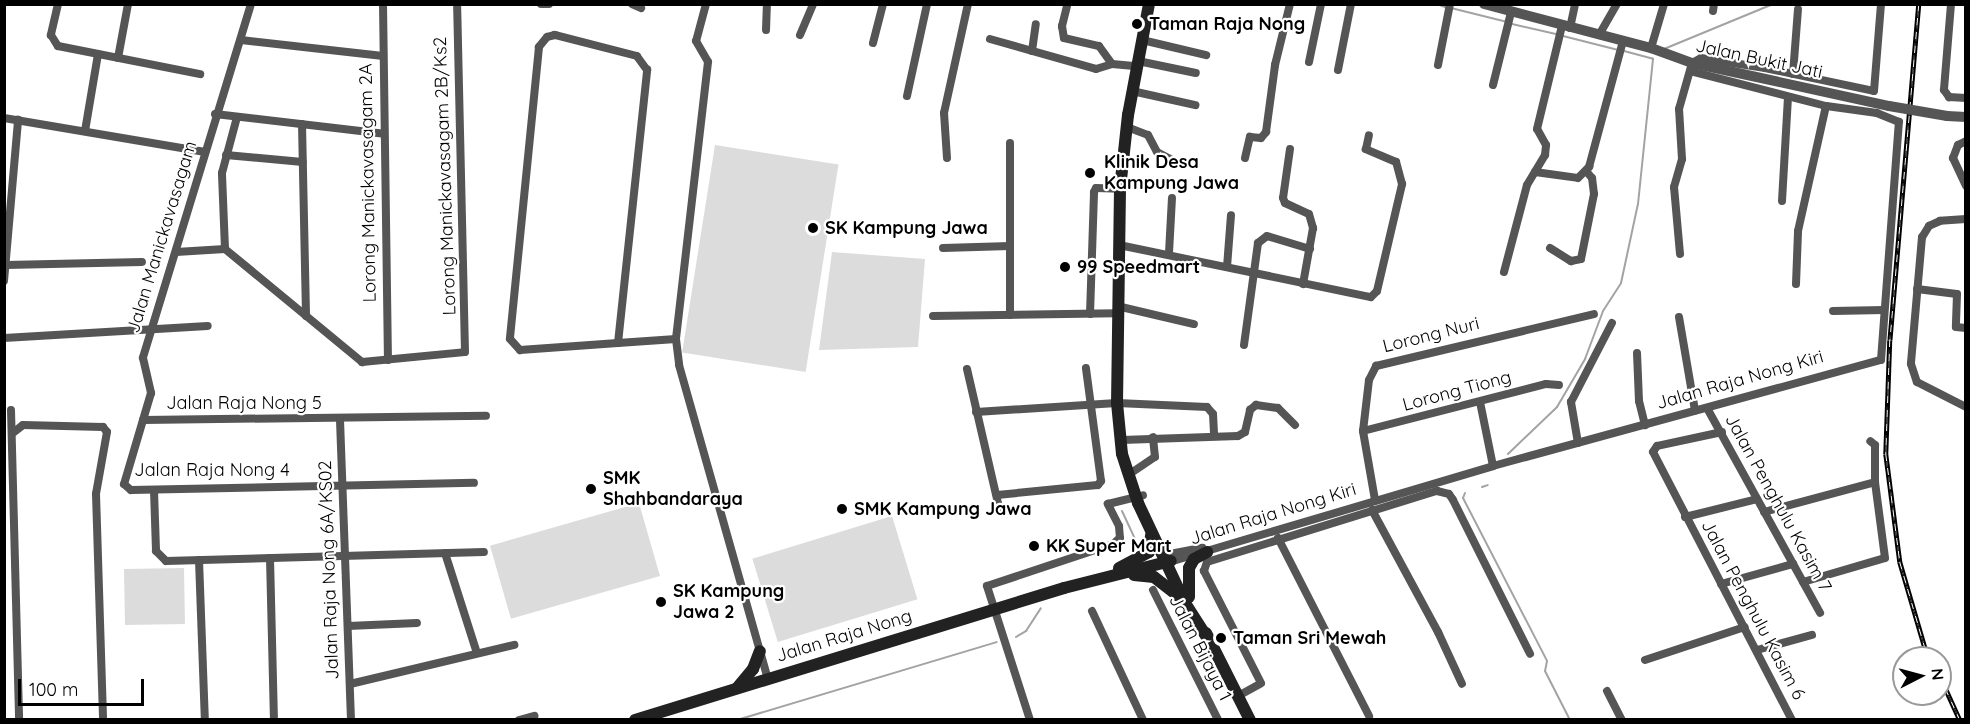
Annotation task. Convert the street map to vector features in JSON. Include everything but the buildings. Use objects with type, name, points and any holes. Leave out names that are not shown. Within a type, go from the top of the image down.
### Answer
[{"type":"main road","points":[[1120,572],[1149,552],[1152,546],[1149,525],[1122,443],[1117,403],[1120,189],[1126,127],[1149,4]]},
{"type":"main road","points":[[1122,443],[1134,471],[1139,496],[1187,600],[1250,720]]},
{"type":"main road","points":[[1149,525],[1168,558]]},
{"type":"main road","points":[[1187,600],[1189,568],[1194,559],[1207,552]]},
{"type":"main road","name":"Jalan Raja Nong","points":[[635,720],[1064,588],[1074,581],[1120,572],[1168,558]]},
{"type":"main road","points":[[1120,572],[1154,577],[1187,600]]},
{"type":"main road","points":[[736,689],[753,669],[760,651]]},
{"type":"street","points":[[58,4],[51,35],[58,46],[200,74]]},
{"type":"street","points":[[118,58],[128,4]]},
{"type":"street","name":"Jalan Manickavasagam","points":[[124,479],[151,393],[144,372],[152,329],[215,114],[251,4]]},
{"type":"street","name":"Lorong Manickavasagam 2A","points":[[383,4],[388,360]]},
{"type":"street","name":"Lorong Manickavasagam 2B/Ks2","points":[[388,360],[460,356],[466,346],[457,4]]},
{"type":"street","points":[[632,4],[640,8]]},
{"type":"street","points":[[706,4],[696,41],[708,62],[676,339],[680,365],[768,679]]},
{"type":"street","points":[[766,4],[766,30]]},
{"type":"street","points":[[800,35],[813,4]]},
{"type":"street","points":[[873,43],[883,4]]},
{"type":"street","points":[[907,96],[927,4]]},
{"type":"street","points":[[947,158],[944,113],[968,4]]},
{"type":"street","points":[[1245,158],[1250,137],[1261,138],[1266,132],[1275,65],[1290,4]]},
{"type":"street","points":[[1309,62],[1321,4]]},
{"type":"street","points":[[1338,70],[1351,4]]},
{"type":"street","name":"Jalan Bukit Jati","points":[[1484,4],[1509,19],[1566,27],[1599,35],[1621,48],[1653,49],[1667,53],[1691,67],[1889,106],[1965,117]]},
{"type":"street","points":[[1504,272],[1527,185],[1545,156],[1546,145],[1537,129],[1566,27],[1575,4]]},
{"type":"street","points":[[1599,35],[1617,4]]},
{"type":"street","points":[[1653,49],[1664,4]]},
{"type":"street","points":[[1680,254],[1674,187],[1682,159],[1679,103],[1691,67],[1701,58],[1874,91],[1881,4]]},
{"type":"street","points":[[1951,4],[1944,85],[1949,97],[1965,98]]},
{"type":"street","points":[[1067,6],[1062,26],[1064,38],[1099,46],[1112,64]]},
{"type":"street","points":[[1438,65],[1449,8]]},
{"type":"street","points":[[1793,74],[1798,9]]},
{"type":"street","points":[[1492,85],[1509,19]]},
{"type":"street","points":[[1032,51],[1036,24]]},
{"type":"street","points":[[618,344],[647,70],[637,56],[555,35],[542,41],[539,46],[508,331],[514,346],[520,350],[618,344],[676,339]]},
{"type":"street","points":[[990,39],[1096,69],[1112,64],[1137,64],[1196,73]]},
{"type":"street","points":[[241,40],[383,56]]},
{"type":"street","points":[[1142,40],[1206,55]]},
{"type":"street","points":[[1534,172],[1578,178],[1586,171],[1621,48]]},
{"type":"street","points":[[85,131],[98,54]]},
{"type":"street","name":"Jalan Raja Nong Kiri","points":[[1168,558],[1207,552],[1223,545],[1493,466],[1707,408],[1838,369],[1878,362],[1899,122],[1877,113],[1788,98],[1691,67]]},
{"type":"street","points":[[1132,91],[1195,105]]},
{"type":"street","points":[[1782,201],[1788,98]]},
{"type":"street","points":[[1796,285],[1798,231],[1826,106]]},
{"type":"street","points":[[215,114],[384,134]]},
{"type":"street","points":[[225,249],[222,172],[237,117]]},
{"type":"street","points":[[4,118],[205,152]]},
{"type":"street","points":[[4,281],[9,188],[18,120]]},
{"type":"street","points":[[302,124],[306,316]]},
{"type":"street","points":[[1126,127],[1148,135],[1157,152],[1178,163]]},
{"type":"street","points":[[1119,245],[1169,253],[1361,297],[1377,291],[1402,184],[1396,162],[1366,149],[1369,135]]},
{"type":"street","points":[[1965,141],[1953,158],[1965,186]]},
{"type":"street","points":[[1010,143],[1010,315]]},
{"type":"street","points":[[1290,149],[1283,198],[1285,203],[1312,219],[1310,249],[1303,284]]},
{"type":"street","points":[[226,155],[303,162]]},
{"type":"street","points":[[1550,248],[1571,261],[1581,259],[1594,194],[1592,178],[1586,171]]},
{"type":"street","points":[[1090,314],[1096,188],[1120,189]]},
{"type":"street","points":[[1169,253],[1172,198]]},
{"type":"street","points":[[1227,267],[1231,215]]},
{"type":"street","points":[[1965,219],[1929,226],[1922,237],[1912,374],[1917,382],[1965,407]]},
{"type":"street","points":[[1244,345],[1255,252],[1262,237],[1310,249]]},
{"type":"street","points":[[943,248],[1010,246]]},
{"type":"street","points":[[176,252],[225,249],[362,362],[388,360]]},
{"type":"street","points":[[6,265],[142,262]]},
{"type":"street","points":[[1917,289],[1957,294],[1956,327],[1965,328]]},
{"type":"street","points":[[933,316],[1090,314],[1117,310],[1194,324]]},
{"type":"street","points":[[1833,311],[1884,310]]},
{"type":"street","name":"Lorong Nuri","points":[[1375,500],[1363,430],[1369,380],[1376,366],[1594,314]]},
{"type":"street","points":[[1679,316],[1695,411]]},
{"type":"street","points":[[1578,443],[1571,402],[1612,323]]},
{"type":"street","points":[[4,338],[208,326]]},
{"type":"street","points":[[1637,353],[1639,401],[1645,425]]},
{"type":"street","points":[[997,495],[1098,485],[1101,474],[1089,405],[1086,368]]},
{"type":"street","points":[[967,369],[1000,512]]},
{"type":"street","name":"Lorong Tiong","points":[[1363,430],[1546,384],[1559,385]]},
{"type":"street","points":[[1480,402],[1493,466]]},
{"type":"street","points":[[976,412],[1117,403],[1207,407],[1214,414],[1214,436]]},
{"type":"street","points":[[1122,443],[1153,437],[1214,436],[1245,432],[1250,410],[1256,405],[1278,408],[1295,425]]},
{"type":"street","name":"Jalan Penghulu Kasim 7","points":[[1707,408],[1820,613]]},
{"type":"street","points":[[11,410],[14,432],[19,720]]},
{"type":"street","name":"Jalan Raja Nong 5","points":[[143,420],[342,420],[486,416]]},
{"type":"street","name":"Jalan Raja Nong 6A/KS02","points":[[342,420],[351,720]]},
{"type":"street","points":[[14,432],[23,425],[103,427],[107,432],[96,494],[104,720]]},
{"type":"street","name":"Jalan Penghulu Kasim 6","points":[[1722,432],[1657,446],[1653,452],[1792,720]]},
{"type":"street","points":[[1134,471],[1155,457],[1153,437]]},
{"type":"street","points":[[1803,582],[1885,558],[1875,482],[1875,444],[1870,441]]},
{"type":"street","name":"Jalan Raja Nong 4","points":[[124,479],[131,490],[474,483]]},
{"type":"street","points":[[1764,512],[1875,482]]},
{"type":"street","points":[[154,490],[156,551],[166,561],[484,552]]},
{"type":"street","points":[[1238,696],[1262,683],[1204,571],[1210,559],[1434,491],[1449,494],[1530,654]]},
{"type":"street","points":[[1030,720],[987,586],[1113,544],[1120,538],[1119,526],[1108,504],[1139,496]]},
{"type":"street","points":[[1685,517],[1757,499]]},
{"type":"street","points":[[1372,510],[1438,632],[1462,684]]},
{"type":"street","points":[[1278,538],[1370,716]]},
{"type":"street","points":[[1168,558],[1223,545]]},
{"type":"street","points":[[445,553],[477,653]]},
{"type":"street","points":[[270,558],[274,720]]},
{"type":"street","points":[[199,560],[205,720]]},
{"type":"street","points":[[1721,584],[1793,564]]},
{"type":"street","name":"Jalan Bijaya 1","points":[[1153,590],[1218,720]]},
{"type":"street","points":[[1092,611],[1143,720]]},
{"type":"street","points":[[348,626],[417,623]]},
{"type":"street","points":[[1645,660],[1745,627]]},
{"type":"street","points":[[1757,650],[1812,635]]},
{"type":"street","points":[[350,684],[514,645]]},
{"type":"street","points":[[1607,691],[1622,720]]},
{"type":"street","points":[[519,720],[534,716]]},
{"type":"shaded area","points":[[715,145],[838,165],[806,372],[682,352]]},
{"type":"shaded area","points":[[832,252],[925,259],[918,347],[819,350]]},
{"type":"shaded area","points":[[639,503],[660,576],[511,619],[490,546]]},
{"type":"shaded area","points":[[892,516],[917,599],[778,642],[752,559]]},
{"type":"shaded area","points":[[184,568],[185,624],[125,625],[124,569]]},
{"type":"waterway","points":[[1437,4],[1445,7]]},
{"type":"waterway","points":[[1664,49],[1773,4]]},
{"type":"waterway","points":[[1451,8],[1507,22]]},
{"type":"waterway","points":[[1512,24],[1556,34]]},
{"type":"waterway","points":[[1563,36],[1618,50]]},
{"type":"waterway","points":[[1624,51],[1653,59]]},
{"type":"waterway","points":[[1508,454],[1557,407],[1585,359],[1603,311],[1621,283],[1638,204],[1653,59]]},
{"type":"waterway","points":[[1482,487],[1488,485]]},
{"type":"waterway","points":[[1465,493],[1463,498],[1547,661],[1545,671],[1570,720]]},
{"type":"waterway","points":[[1122,511],[1135,539]]},
{"type":"waterway","points":[[1016,637],[1026,631],[1041,608]]},
{"type":"waterway","points":[[737,720],[997,642]]},
{"type":"railway","points":[[1919,4],[1890,340],[1886,454],[1900,562],[1924,646]]},
{"type":"railway","points":[[1952,702],[1960,720]]},
{"type":"place","name":"Taman Raja Nong","points":[[1137,24]]},
{"type":"place","name":"Klinik Desa Kampung Jawa","points":[[1090,173]]},
{"type":"place","name":"SK Kampung Jawa","points":[[813,228]]},
{"type":"place","name":"99 Speedmart","points":[[1065,267]]},
{"type":"place","name":"SMK Shahbandaraya","points":[[591,489]]},
{"type":"place","name":"SMK Kampung Jawa","points":[[842,509]]},
{"type":"place","name":"KK Super Mart","points":[[1034,546]]},
{"type":"place","name":"SK Kampung Jawa 2","points":[[661,602]]},
{"type":"place","name":"Taman Sri Mewah","points":[[1221,638]]}]
